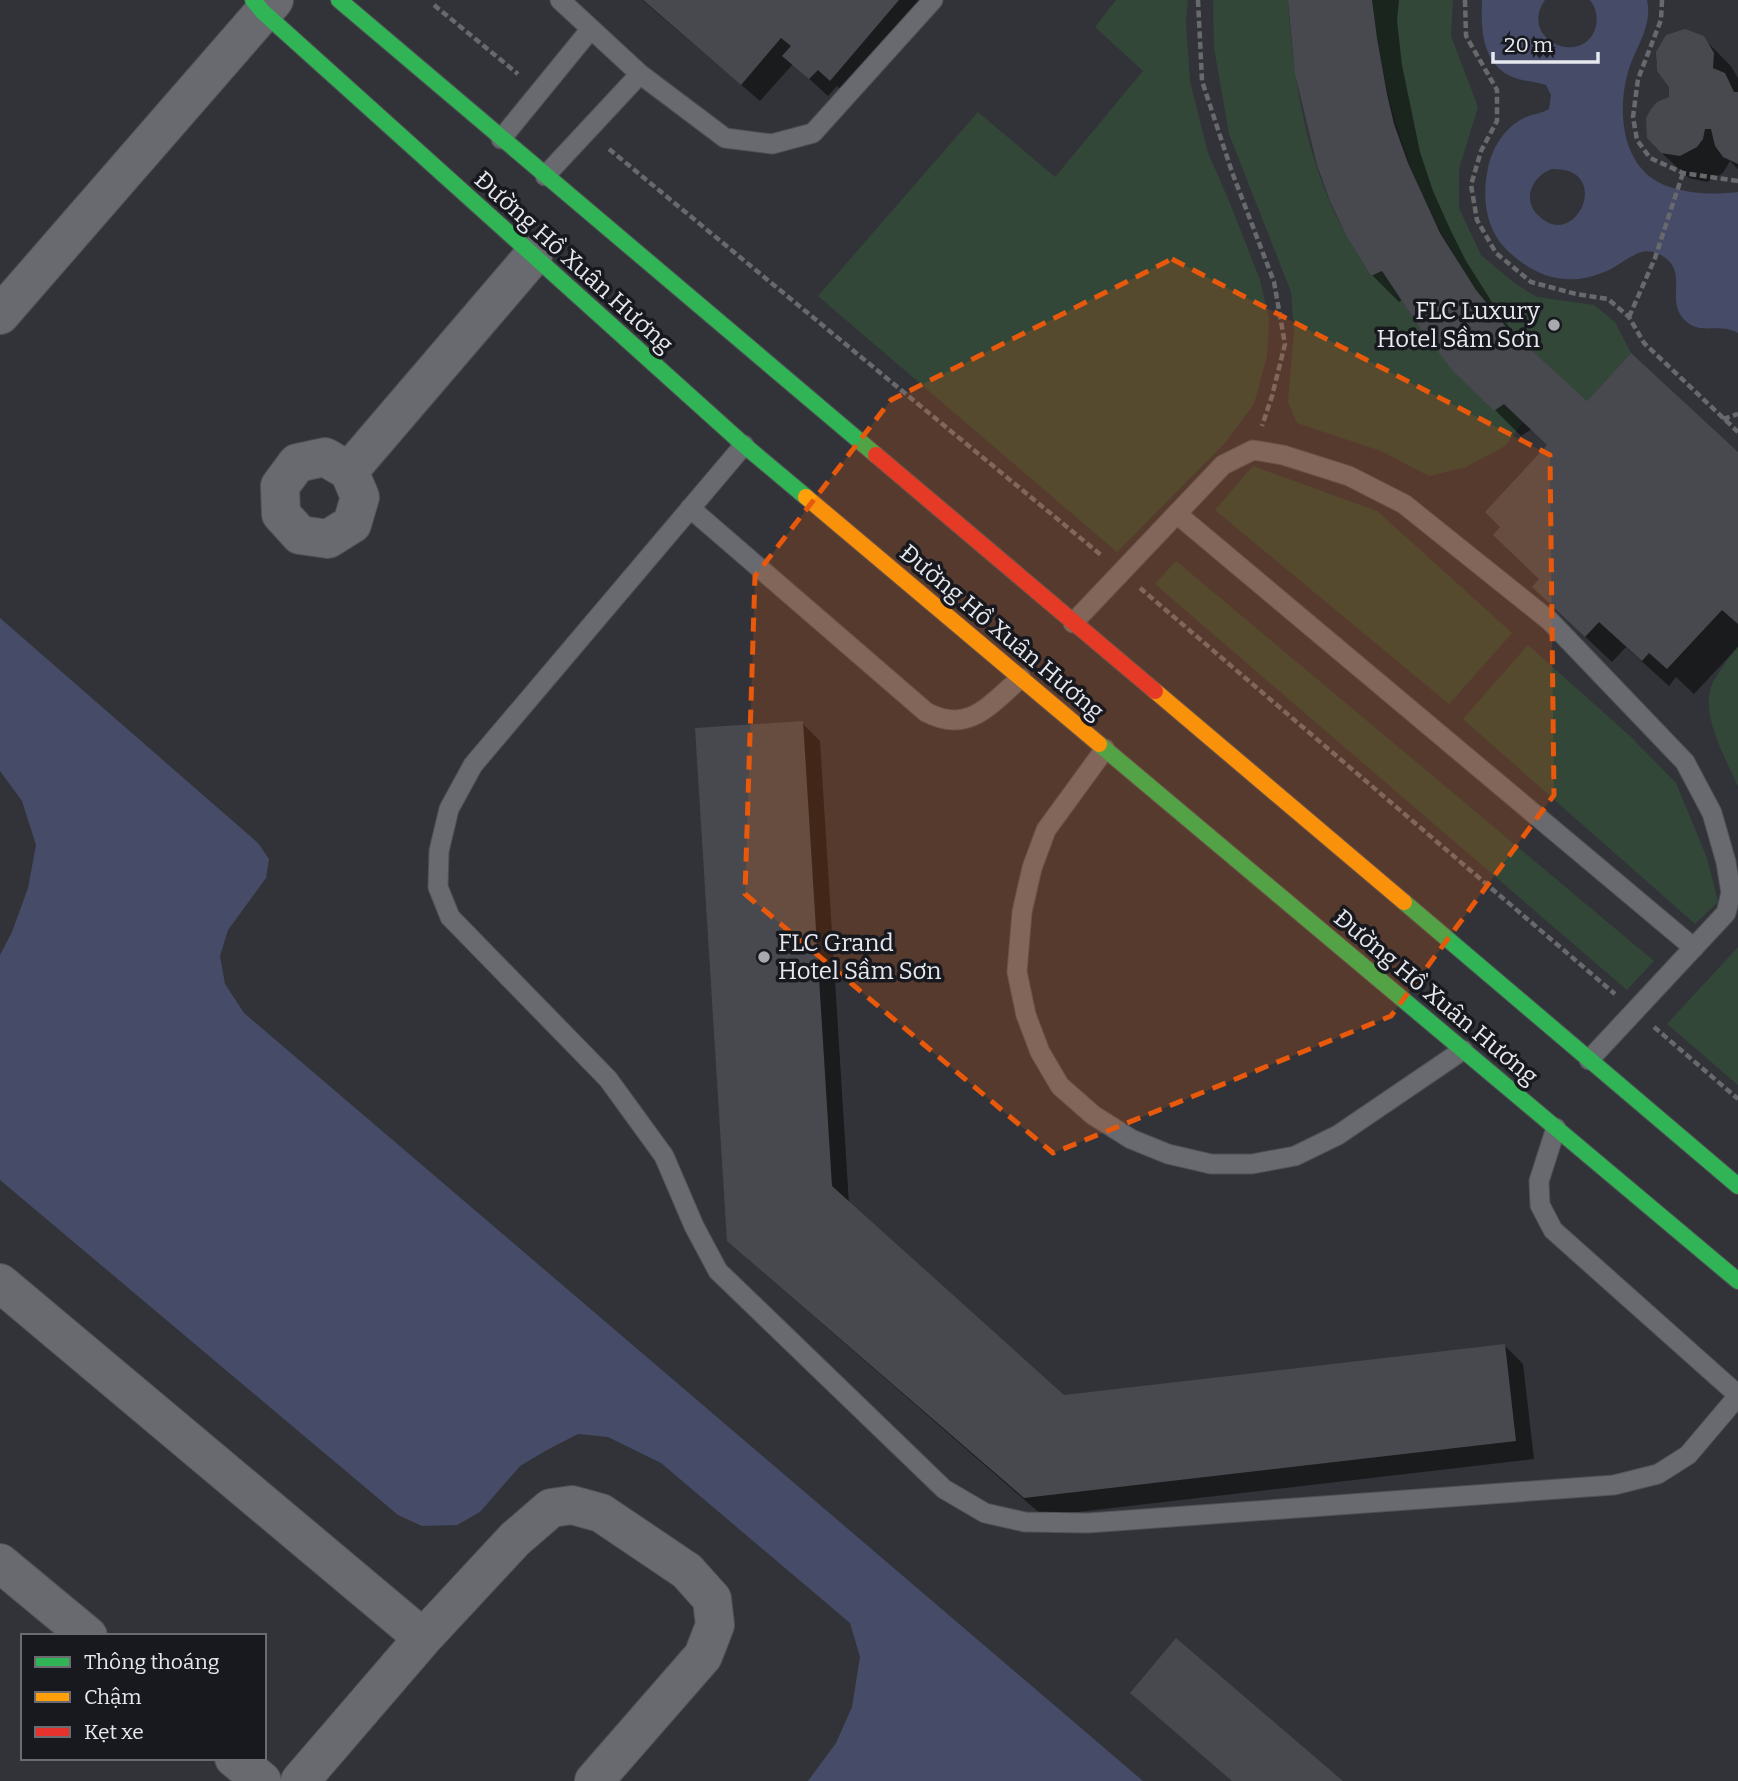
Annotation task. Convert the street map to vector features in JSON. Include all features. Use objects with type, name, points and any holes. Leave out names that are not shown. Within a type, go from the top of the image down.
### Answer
[{"type":"main road","name":"Đường Hồ Xuân Hương","points":[[339,0],[1738,1186]]},
{"type":"main road","name":"Đường Hồ Xuân Hương","points":[[263,4],[533,256],[744,445],[1738,1281]]},
{"type":"street","points":[[0,315],[263,4]]},
{"type":"street","points":[[349,471],[533,256]]},
{"type":"street","points":[[0,1283],[423,1638]]},
{"type":"street","points":[[300,1781],[423,1638],[515,1539],[551,1508],[572,1505],[601,1513],[687,1571],[712,1599],[715,1625],[703,1656],[594,1781]]},
{"type":"street","points":[[0,1563],[86,1634]]},
{"type":"street","points":[[236,1760],[262,1781]]},
{"type":"lane","points":[[560,0],[640,74],[725,138],[772,144],[813,133],[933,0]]},
{"type":"lane","points":[[501,139],[590,30]]},
{"type":"lane","points":[[545,176],[640,74]]},
{"type":"lane","points":[[744,445],[473,765],[449,809],[439,851],[439,887],[450,917],[608,1079],[664,1156],[694,1226],[718,1271],[944,1489],[985,1513],[1025,1522],[1088,1523],[1614,1485],[1658,1474],[1688,1455],[1738,1395],[1553,1230],[1540,1205],[1539,1181],[1556,1128]]},
{"type":"lane","points":[[1073,623],[1223,465],[1253,450],[1283,455],[1349,476],[1404,504],[1550,621],[1685,762],[1712,813],[1726,862],[1731,893],[1726,913],[1590,1060]]},
{"type":"lane","points":[[690,508],[926,712],[942,720],[976,716],[1021,678]]},
{"type":"lane","points":[[1177,514],[1694,948]]},
{"type":"lane","points":[[1105,749],[1046,830],[1032,868],[1022,912],[1017,972],[1026,1015],[1040,1052],[1060,1086],[1093,1115],[1131,1139],[1168,1154],[1211,1164],[1252,1164],[1295,1156],[1338,1135],[1463,1050]]},
{"type":"path","points":[[1198,0],[1202,81],[1232,173],[1274,282],[1285,344],[1272,396],[1253,450]]},
{"type":"path","points":[[1465,0],[1466,36],[1497,90],[1497,121],[1481,151],[1471,186],[1477,220],[1496,253],[1531,282],[1608,299],[1629,317],[1644,343],[1738,432]]},
{"type":"path","points":[[1662,0],[1661,20],[1638,79],[1633,117],[1637,140],[1650,158],[1683,173],[1738,181]]},
{"type":"path","points":[[434,5],[540,92]]},
{"type":"path","points":[[587,131],[1121,572],[1738,1099]]},
{"type":"path","points":[[1629,317],[1655,258],[1683,173]]},
{"type":"path","points":[[1723,419],[1738,414]]},
{"type":"highlighted area","points":[[1172,259],[1550,455],[1554,795],[1391,1016],[1053,1153],[745,894],[755,576],[891,400]]},
{"type":"green space","points":[[1116,0],[1188,0],[1186,22],[1190,81],[1208,153],[1260,280],[1269,318],[1267,356],[1254,404],[1225,443],[1117,552],[818,296],[978,112],[1055,177],[1143,71],[1095,27]]},
{"type":"green space","points":[[1213,0],[1288,0],[1300,102],[1312,152],[1338,220],[1371,276],[1382,271],[1422,331],[1452,369],[1494,411],[1504,404],[1523,422],[1505,446],[1466,467],[1429,476],[1381,451],[1297,423],[1288,402],[1294,331],[1291,292],[1229,134],[1214,48]]},
{"type":"green space","points":[[1372,0],[1453,0],[1451,36],[1478,107],[1459,169],[1459,208],[1481,255],[1513,282],[1537,297],[1594,305],[1615,322],[1631,353],[1587,401],[1494,313],[1469,279],[1440,230],[1411,168],[1400,136],[1383,70]]},
{"type":"green space","points":[[1253,466],[1377,511],[1512,633],[1449,704],[1215,510]]},
{"type":"green space","points":[[1176,561],[1654,961],[1627,990],[1155,584]]},
{"type":"green space","points":[[1528,645],[1630,736],[1676,783],[1707,858],[1718,902],[1695,924],[1463,719]]},
{"type":"green space","points":[[1738,645],[1738,787],[1715,735],[1709,694],[1713,682]]},
{"type":"green space","points":[[1738,947],[1738,1085],[1667,1024]]},
{"type":"water","points":[[1482,0],[1545,0],[1539,14],[1540,27],[1546,37],[1556,44],[1568,47],[1579,46],[1590,39],[1597,19],[1590,0],[1647,0],[1648,19],[1625,87],[1623,120],[1626,136],[1639,165],[1650,177],[1664,185],[1700,193],[1738,192],[1738,333],[1725,329],[1699,328],[1680,315],[1674,269],[1669,261],[1659,254],[1646,251],[1611,269],[1582,279],[1554,278],[1541,274],[1517,259],[1498,240],[1489,221],[1485,200],[1490,160],[1500,139],[1511,127],[1524,118],[1549,109],[1551,95],[1546,85],[1512,77],[1492,60],[1483,31]],"holes":[[[1552,169],[1571,172],[1581,181],[1585,192],[1583,205],[1576,216],[1565,224],[1553,224],[1534,210],[1531,189],[1539,177]]]},
{"type":"water","points":[[0,618],[258,843],[269,859],[266,878],[228,930],[220,956],[225,984],[244,1013],[1143,1781],[808,1781],[836,1743],[852,1707],[860,1657],[850,1623],[661,1463],[608,1437],[578,1434],[520,1466],[480,1512],[457,1525],[422,1526],[398,1515],[0,1180],[0,955],[12,932],[28,888],[36,845],[22,801],[0,771]]},
{"type":"building","points":[[643,0],[899,0],[830,81],[818,70],[809,79],[782,56],[791,46],[781,38],[741,85]]},
{"type":"building","points":[[1288,0],[1372,0],[1387,94],[1408,163],[1440,233],[1476,290],[1507,328],[1587,401],[1631,353],[1738,452],[1738,624],[1722,610],[1667,669],[1649,653],[1642,661],[1599,622],[1585,637],[1532,587],[1539,579],[1493,535],[1500,527],[1485,512],[1547,445],[1504,404],[1494,411],[1452,370],[1382,271],[1371,276],[1346,235],[1317,165],[1295,74]]},
{"type":"building","points":[[1685,29],[1704,36],[1714,53],[1713,68],[1725,73],[1734,92],[1738,92],[1738,164],[1723,157],[1715,146],[1711,129],[1705,129],[1703,139],[1697,147],[1680,156],[1661,153],[1647,138],[1646,118],[1657,102],[1669,97],[1669,87],[1657,71],[1656,52],[1666,35]]},
{"type":"building","name":"FLC Grand Hotel Sầm Sơn","points":[[803,721],[832,1186],[1064,1395],[1505,1344],[1516,1441],[1024,1498],[727,1241],[695,728]]},
{"type":"building","points":[[1176,1638],[1343,1781],[1232,1781],[1130,1693]]},
{"type":"traffic: fast","points":[[253,0],[263,12],[744,445],[806,497]]},
{"type":"traffic: fast","points":[[339,0],[876,455]]},
{"type":"traffic: fast","points":[[1099,744],[1738,1281]]},
{"type":"traffic: fast","points":[[1404,902],[1738,1186]]},
{"type":"traffic: slow","points":[[806,497],[1099,744]]},
{"type":"traffic: slow","points":[[1155,691],[1404,902]]},
{"type":"traffic: jam","points":[[876,455],[1155,691]]},
{"type":"place","name":"FLC Luxury Hotel Sầm Sơn","points":[[1554,325]]},
{"type":"place","name":"FLC Grand Hotel Sầm Sơn","points":[[764,957]]}]
